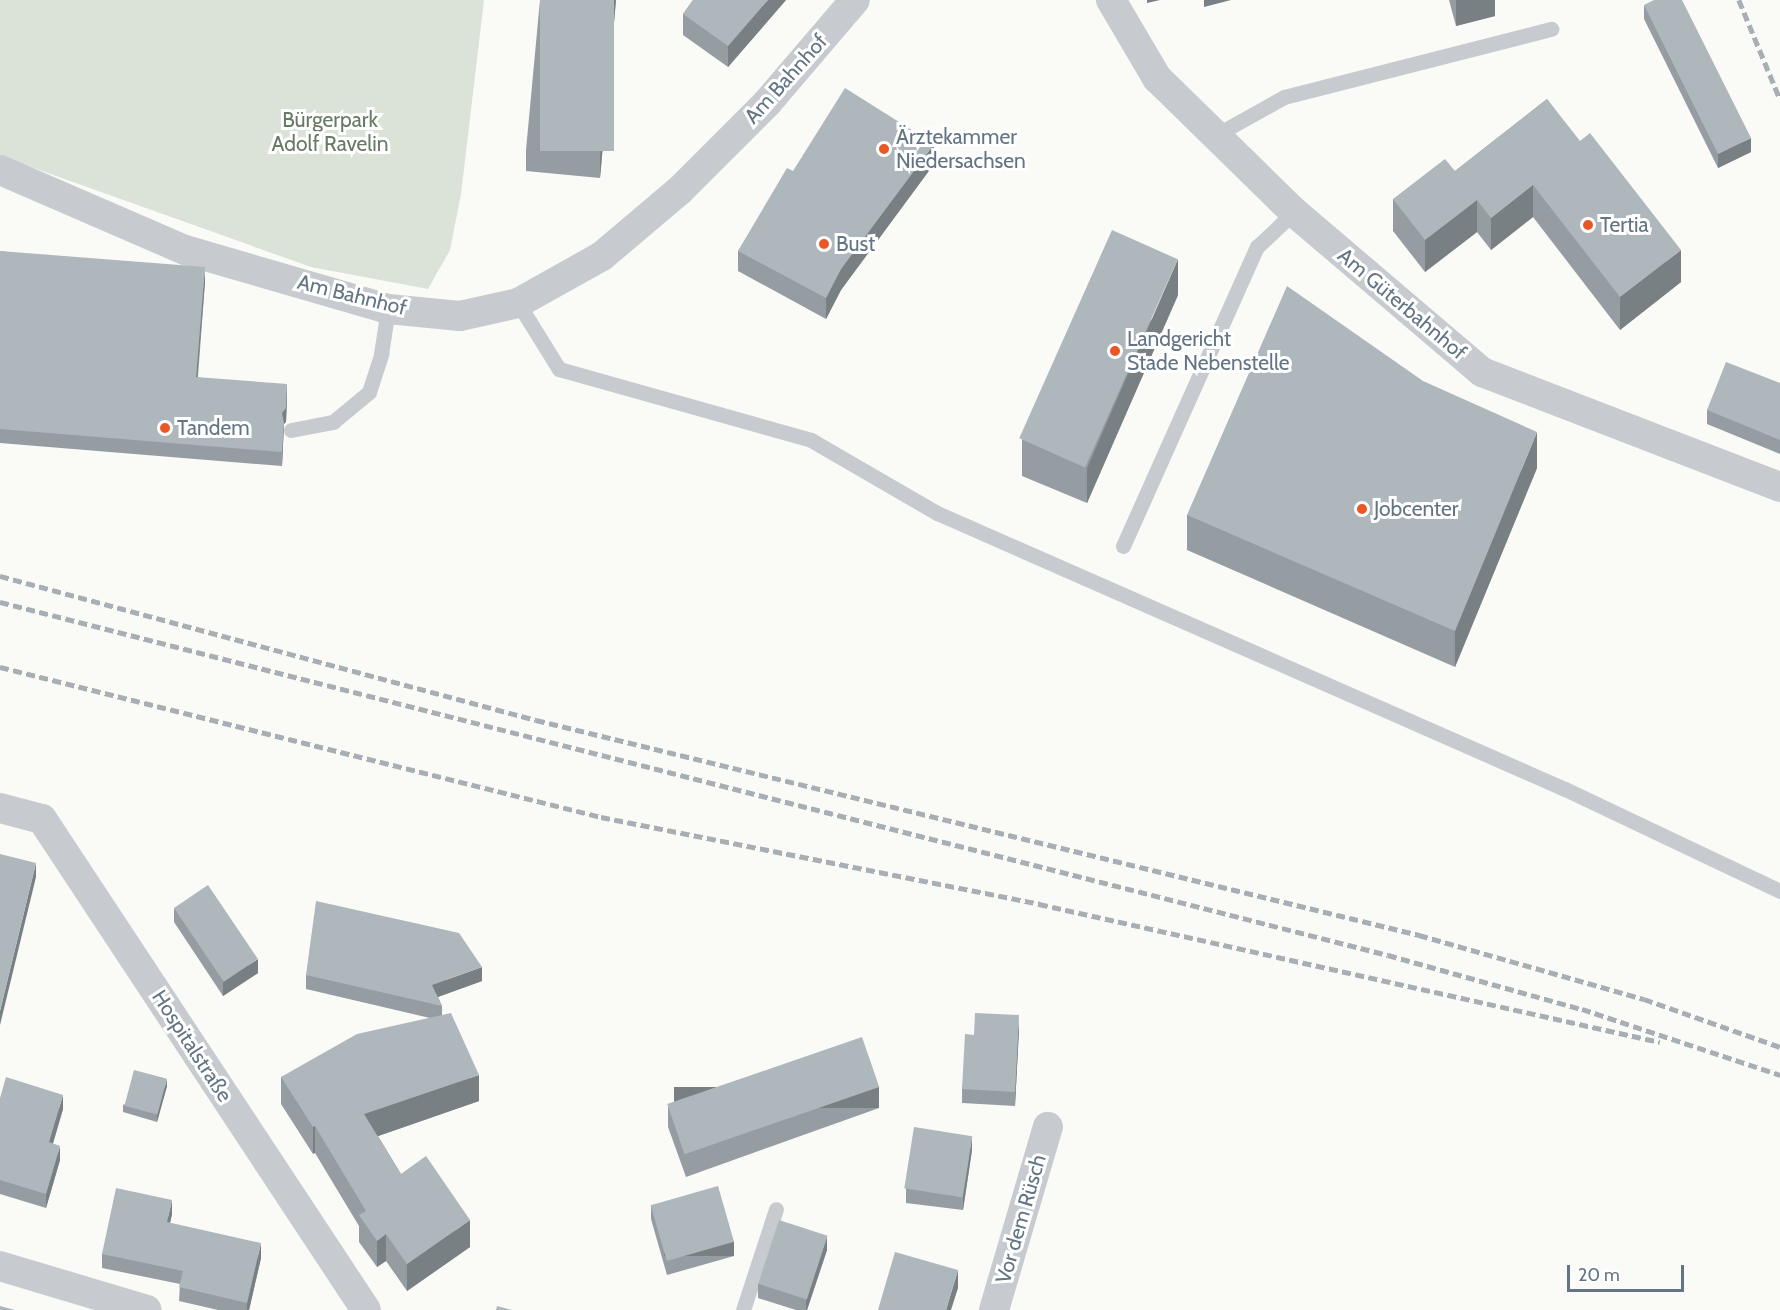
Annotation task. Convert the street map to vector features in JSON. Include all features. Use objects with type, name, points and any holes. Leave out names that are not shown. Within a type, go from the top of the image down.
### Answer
[{"type":"street","name":"Am Bahnhof","points":[[0,171],[185,250],[388,309],[460,316],[518,303],[602,256],[680,191],[767,103],[855,0]]},
{"type":"street","name":"Am Güterbahnhof","points":[[1111,0],[1158,78],[1294,212],[1482,372],[1780,487]]},
{"type":"street","name":"Hospitalstraße","points":[[0,808],[42,819],[366,1310]]},
{"type":"street","name":"Vor dem Rüsch","points":[[994,1310],[1048,1127]]},
{"type":"street","points":[[0,1266],[147,1310]]},
{"type":"lane","points":[[1216,135],[1284,97],[1551,29]]},
{"type":"lane","points":[[1123,546],[1257,247],[1294,212]]},
{"type":"lane","points":[[518,303],[560,369],[811,440],[937,513],[1555,784],[1780,891]]},
{"type":"lane","points":[[291,430],[333,422],[369,392],[381,354],[388,309]]},
{"type":"lane","points":[[743,1310],[776,1209]]},
{"type":"green space","name":"Bürgerpark Adolf Ravelin","points":[[0,0],[484,0],[461,194],[450,250],[428,289],[311,267],[0,156]]},
{"type":"building","points":[[540,0],[614,0],[614,151],[540,151]]},
{"type":"building","points":[[693,0],[768,0],[728,46],[683,14]]},
{"type":"building","points":[[1654,0],[1682,0],[1751,138],[1718,154],[1644,5]]},
{"type":"building","points":[[845,88],[934,144],[841,269],[826,298],[738,251],[787,168],[793,171]]},
{"type":"building","points":[[1547,99],[1580,141],[1590,133],[1681,250],[1620,297],[1533,185],[1491,218],[1477,200],[1425,240],[1393,199],[1445,159],[1455,171]]},
{"type":"building","points":[[1112,230],[1178,259],[1085,468],[1019,438]]},
{"type":"building","points":[[0,251],[205,267],[196,377],[287,384],[286,408],[282,413],[284,423],[282,452],[0,429]]},
{"type":"building","name":"Jobcenter","points":[[1287,286],[1423,381],[1537,432],[1455,631],[1187,515]]},
{"type":"building","points":[[1726,362],[1780,383],[1780,440],[1707,410]]},
{"type":"building","points":[[0,854],[36,863],[0,1011]]},
{"type":"building","points":[[208,885],[258,959],[224,982],[174,908]]},
{"type":"building","points":[[316,901],[459,933],[482,967],[432,985],[442,1006],[306,975]]},
{"type":"building","points":[[451,1013],[479,1075],[364,1114],[401,1174],[426,1156],[470,1220],[407,1264],[386,1234],[377,1241],[359,1215],[366,1211],[315,1126],[313,1127],[281,1077],[357,1034]]},
{"type":"building","points":[[975,1013],[1019,1015],[1015,1092],[962,1089],[965,1034],[974,1035]]},
{"type":"building","points":[[862,1037],[879,1087],[684,1154],[667,1104]]},
{"type":"building","points":[[134,1070],[167,1079],[157,1115],[124,1106]]},
{"type":"building","points":[[6,1077],[63,1095],[49,1142],[60,1146],[46,1194],[0,1180],[0,1098]]},
{"type":"building","points":[[914,1127],[972,1136],[963,1197],[904,1188]]},
{"type":"building","points":[[718,1186],[734,1242],[667,1261],[651,1205]]},
{"type":"building","points":[[116,1188],[172,1200],[167,1222],[261,1243],[247,1303],[179,1287],[183,1271],[102,1254]]},
{"type":"building","points":[[779,1220],[828,1236],[807,1299],[758,1284]]},
{"type":"building","points":[[895,1252],[958,1270],[946,1310],[878,1310]]},
{"type":"building","points":[[0,1306],[15,1310],[0,1310]]},
{"type":"building","points":[[497,1306],[512,1310],[496,1310]]},
{"type":"railway","points":[[1739,0],[1780,99]]},
{"type":"railway","points":[[0,576],[536,720],[1419,935],[1644,999],[1780,1047]]},
{"type":"railway","points":[[0,602],[1388,955],[1582,1009],[1780,1075]]},
{"type":"railway","points":[[0,667],[601,817],[1039,904],[1660,1042]]},
{"type":"place","name":"Ärztekammer Niedersachsen","points":[[884,149]]},
{"type":"place","name":"Tertia","points":[[1588,225]]},
{"type":"place","name":"Bust","points":[[824,244]]},
{"type":"place","name":"Landgericht Stade Nebenstelle","points":[[1115,351]]},
{"type":"place","name":"Tandem","points":[[165,428]]},
{"type":"place","name":"Jobcenter","points":[[1362,509]]}]
